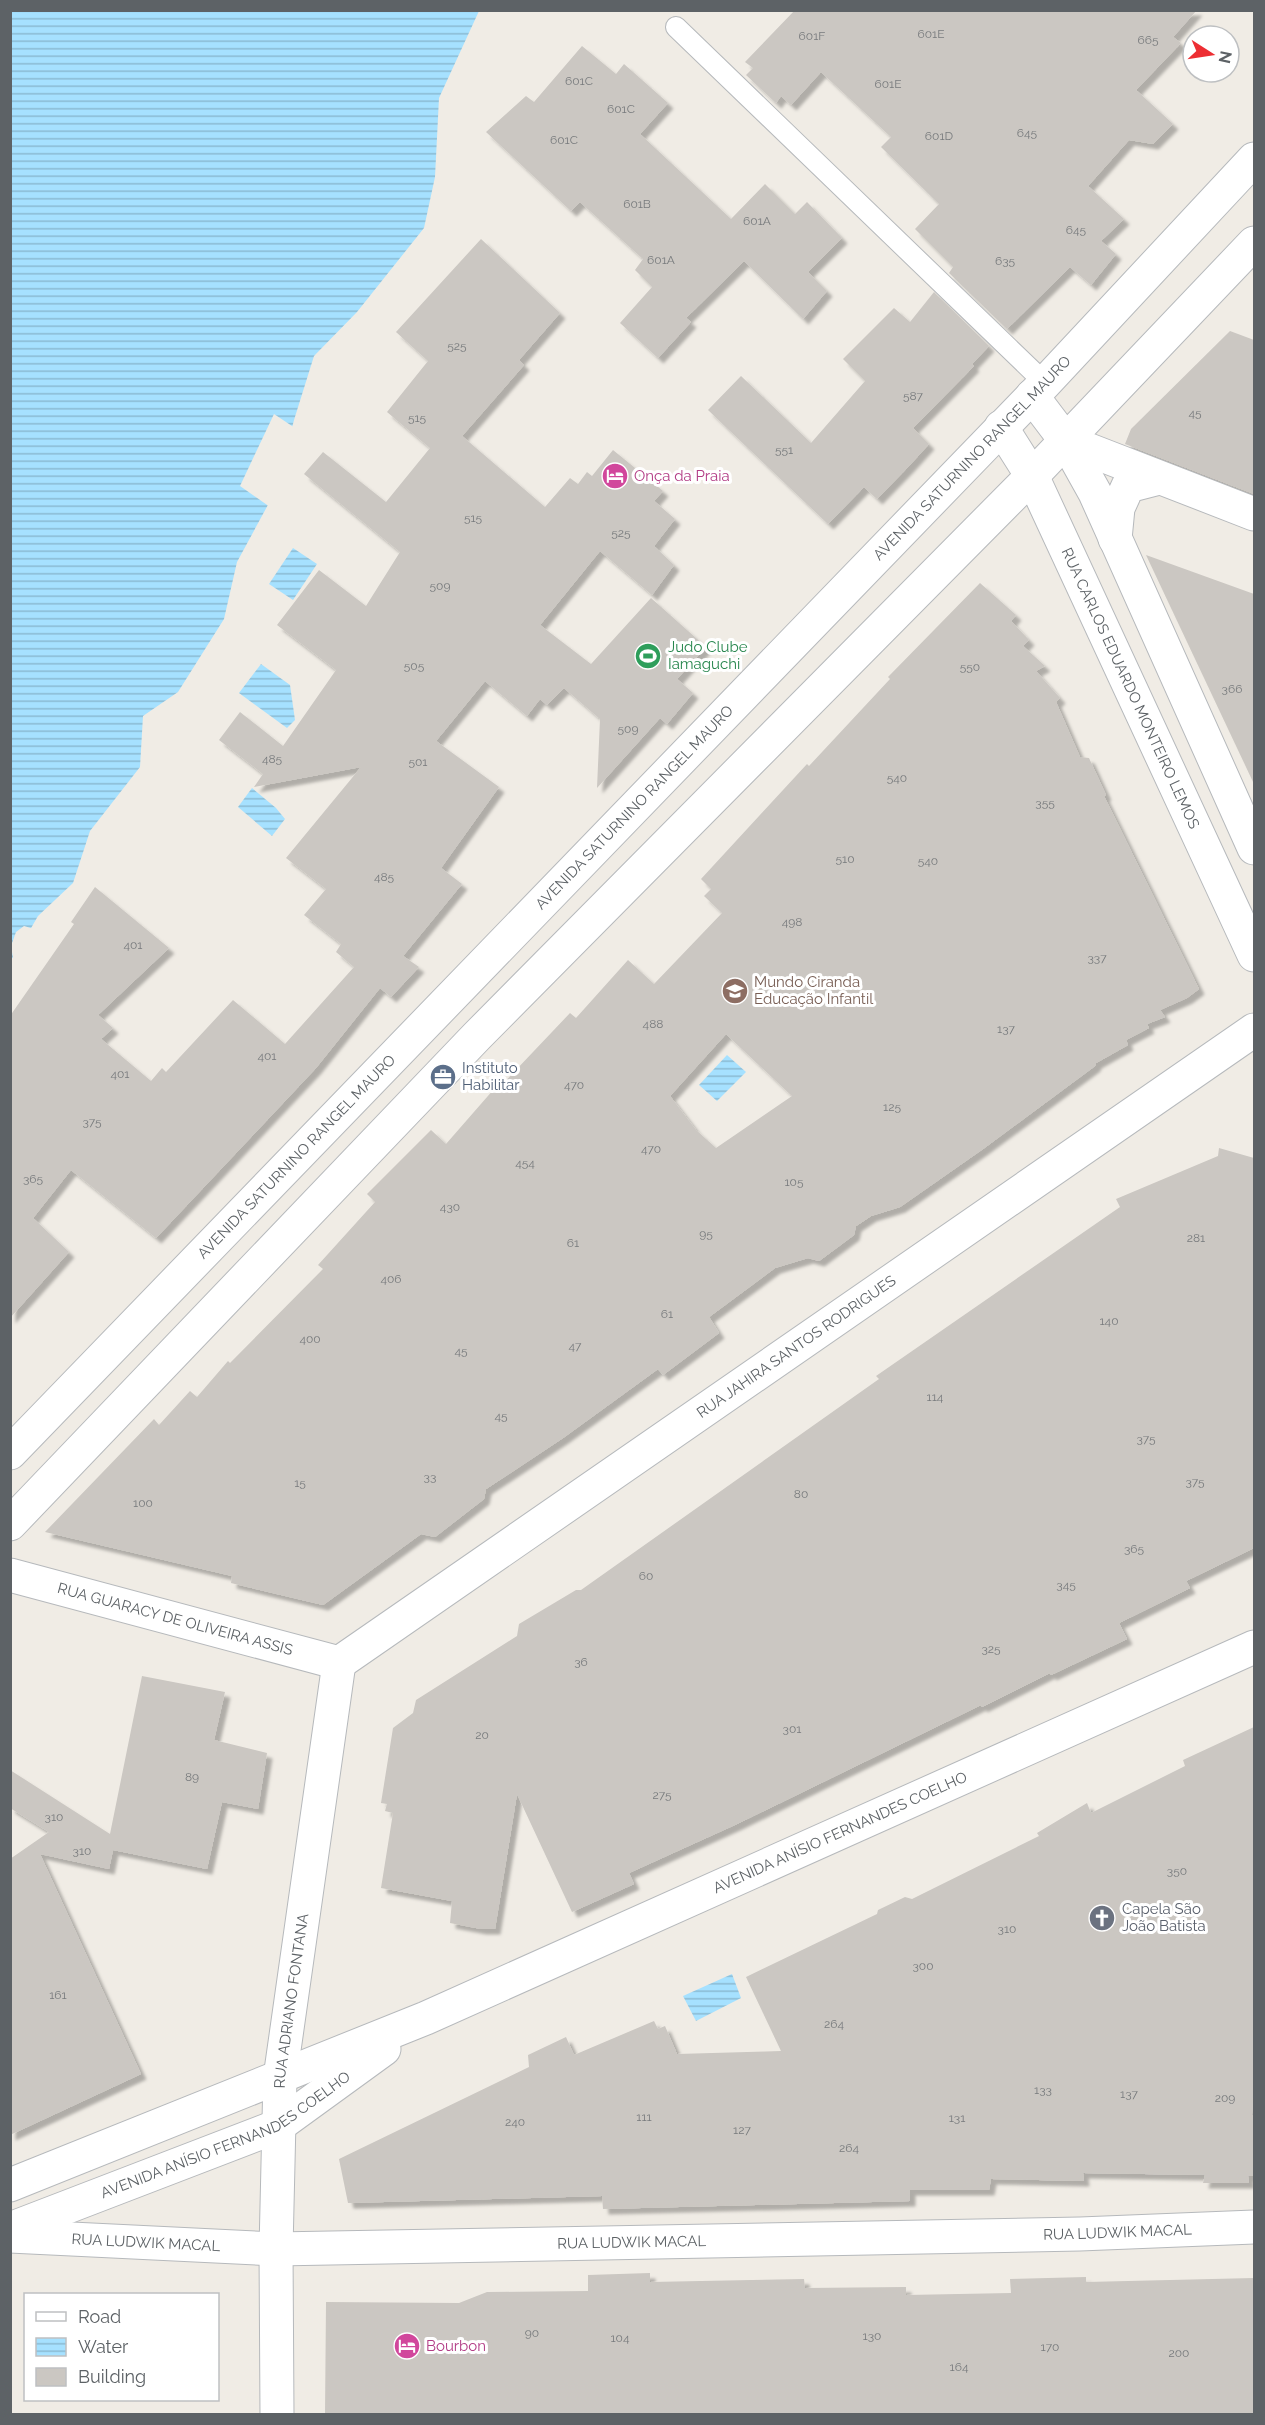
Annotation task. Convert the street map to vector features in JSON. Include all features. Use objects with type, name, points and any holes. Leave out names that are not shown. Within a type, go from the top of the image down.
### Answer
[{"type":"street","name":"AVENIDA SATURNINO RANGEL MAURO","points":[[10,1453],[1039,389],[1254,159]]},
{"type":"street","points":[[10,1524],[477,1036],[1032,476],[1254,243]]},
{"type":"street","points":[[1039,389],[1095,493],[1254,848]]},
{"type":"street","name":"RUA CARLOS EDUARDO MONTEIRO LEMOS","points":[[1001,427],[1032,476],[1254,955]]},
{"type":"street","points":[[1066,441],[1254,514]]},
{"type":"street","points":[[1115,538],[1118,508],[1128,486],[1159,478]]},
{"type":"street","points":[[444,1004],[477,1036]]},
{"type":"street","name":"RUA JAHIRA SANTOS RODRIGUES","points":[[339,1663],[1254,1029]]},
{"type":"street","name":"RUA GUARACY DE OLIVEIRA ASSIS","points":[[10,1575],[339,1663]]},
{"type":"street","name":"AVENIDA ANÍSIO FERNANDES COELHO","points":[[10,2185],[426,2018],[1254,1647]]},
{"type":"street","name":"RUA ADRIANO FONTANA","points":[[277,2415],[276,2248],[280,2078],[339,1663]]},
{"type":"street","name":"AVENIDA ANÍSIO FERNANDES COELHO","points":[[10,2229],[278,2126],[426,2018]]},
{"type":"street","name":"RUA LUDWIK MACAL","points":[[10,2236],[276,2248],[1080,2234],[1254,2227]]},
{"type":"lane","points":[[676,27],[1039,389]]},
{"type":"water","points":[[11,11],[479,11],[439,98],[435,177],[424,228],[357,312],[314,356],[276,490],[237,562],[224,619],[178,692],[143,716],[140,767],[90,831],[73,883],[38,916],[11,963]]},
{"type":"water","points":[[293,548],[317,564],[293,600],[269,584]]},
{"type":"water","points":[[261,664],[290,685],[295,720],[287,728],[239,693]]},
{"type":"water","points":[[252,788],[276,808],[285,819],[272,836],[238,807]]},
{"type":"water","points":[[727,1055],[746,1072],[717,1101],[699,1085]]},
{"type":"water","points":[[732,1974],[741,1998],[696,2021],[683,1996]]},
{"type":"pier","points":[[274,414],[295,428],[279,491],[270,507],[240,486]]},
{"type":"pier","points":[[24,926],[34,929],[10,966],[11,957],[13,958],[11,946],[16,932]]},
{"type":"building","points":[[795,10],[1197,10],[1185,24],[1181,24],[1181,28],[1173,37],[1181,43],[1136,90],[1173,124],[1153,144],[1129,140],[1088,186],[1124,219],[1101,241],[1116,254],[1091,285],[1070,267],[1007,329],[949,273],[953,267],[915,229],[939,204],[881,147],[891,137],[821,72],[791,105],[781,96],[776,103],[746,75],[753,68],[745,62]]},
{"type":"building","points":[[582,46],[616,74],[624,64],[668,103],[640,134],[731,219],[765,184],[795,214],[807,202],[842,238],[808,272],[827,291],[803,319],[744,261],[686,318],[691,322],[658,358],[620,323],[652,287],[635,270],[643,259],[580,202],[571,211],[486,132],[526,96],[534,102]]},
{"type":"building","points":[[481,239],[560,313],[519,360],[524,365],[462,436],[545,507],[570,478],[578,484],[587,472],[592,476],[613,450],[663,491],[654,501],[675,519],[654,546],[674,565],[652,595],[600,551],[540,625],[591,664],[651,598],[706,647],[677,679],[693,693],[667,724],[660,718],[597,788],[600,719],[564,688],[547,705],[540,699],[527,716],[485,681],[436,741],[499,787],[441,868],[462,884],[403,956],[419,967],[391,997],[380,988],[316,1068],[156,1238],[71,1170],[33,1218],[69,1252],[10,1318],[10,1016],[74,924],[71,922],[95,887],[169,948],[98,1015],[113,1028],[101,1039],[151,1081],[162,1068],[166,1072],[233,1000],[285,1044],[354,967],[336,952],[341,944],[304,915],[326,889],[286,858],[361,767],[254,787],[263,774],[219,740],[240,712],[283,746],[336,670],[277,625],[319,570],[366,606],[400,552],[304,474],[323,452],[386,502],[430,448],[387,412],[428,361],[396,332]]},
{"type":"building","points":[[934,292],[989,346],[972,364],[974,366],[913,428],[929,444],[877,499],[864,487],[828,524],[708,410],[741,376],[811,443],[865,381],[843,359],[894,308],[910,322]]},
{"type":"building","points":[[1230,331],[1254,340],[1254,494],[1125,444],[1131,429]]},
{"type":"building","points":[[1146,555],[1254,594],[1254,784]]},
{"type":"building","points":[[980,583],[1016,615],[1011,621],[1029,640],[1023,646],[1045,666],[1036,671],[1060,698],[1056,702],[1080,757],[1089,758],[1106,795],[1104,796],[1199,989],[1187,998],[1160,1010],[1165,1017],[1147,1024],[1149,1028],[1126,1040],[1128,1045],[1096,1063],[983,1149],[900,1207],[871,1216],[856,1226],[854,1235],[819,1261],[808,1258],[775,1268],[709,1317],[719,1333],[663,1375],[658,1369],[563,1438],[486,1489],[484,1499],[435,1537],[421,1534],[323,1605],[231,1583],[232,1576],[45,1532],[154,1419],[159,1425],[190,1391],[197,1397],[228,1361],[230,1363],[323,1269],[318,1265],[375,1202],[367,1194],[431,1130],[446,1144],[494,1089],[496,1091],[570,1013],[576,1018],[628,960],[654,984],[722,913],[704,896],[711,889],[701,879],[807,764],[809,766],[890,679],[888,677]],"holes":[[[726,1034],[792,1096],[716,1148],[696,1130],[670,1096]]]},
{"type":"building","points":[[1219,1148],[1254,1158],[1254,1548],[1186,1581],[1190,1588],[1119,1623],[1127,1639],[1051,1675],[1050,1673],[982,1707],[981,1705],[737,1824],[629,1873],[634,1884],[572,1912],[517,1794],[495,1929],[481,1929],[450,1923],[452,1901],[381,1888],[393,1813],[385,1811],[387,1804],[381,1803],[393,1728],[413,1713],[416,1700],[517,1636],[519,1624],[576,1590],[581,1590],[879,1379],[876,1376],[1120,1207],[1116,1199],[1218,1156]]},
{"type":"building","points":[[142,1676],[225,1692],[214,1740],[267,1753],[258,1809],[222,1802],[207,1869],[113,1850],[109,1869],[40,1854],[141,2074],[10,2135],[10,1859],[49,1832],[10,1808],[10,1770],[110,1834]]},
{"type":"building","points":[[1254,1727],[1252,2115],[1254,2115],[1254,2176],[1248,2176],[1249,2183],[1203,2183],[1205,2175],[1083,2173],[1084,2181],[991,2179],[989,2190],[910,2190],[910,2201],[603,2209],[602,2196],[348,2203],[339,2159],[529,2067],[528,2055],[566,2037],[574,2055],[654,2021],[658,2029],[665,2026],[677,2054],[781,2051],[746,1977],[877,1914],[878,1910],[905,1897],[912,1899],[1039,1836],[1037,1833],[1087,1803],[1091,1813],[1185,1766],[1183,1760]]},
{"type":"building","points":[[650,2273],[650,2282],[804,2279],[805,2288],[906,2287],[906,2295],[1011,2293],[1010,2279],[1086,2277],[1086,2282],[1254,2278],[1254,2415],[325,2415],[326,2302],[459,2303],[487,2292],[588,2291],[588,2275]]},
{"type":"place","name":"Onça da Praia","points":[[615,476]]},
{"type":"place","name":"Judo Clube Iamaguchi","points":[[648,656]]},
{"type":"place","name":"Mundo Ciranda Educação Infantil","points":[[735,991]]},
{"type":"place","name":"Instituto Habilitar","points":[[443,1077]]},
{"type":"place","name":"Capela São João Batista","points":[[1102,1918]]},
{"type":"place","name":"Bourbon","points":[[407,2346]]}]
